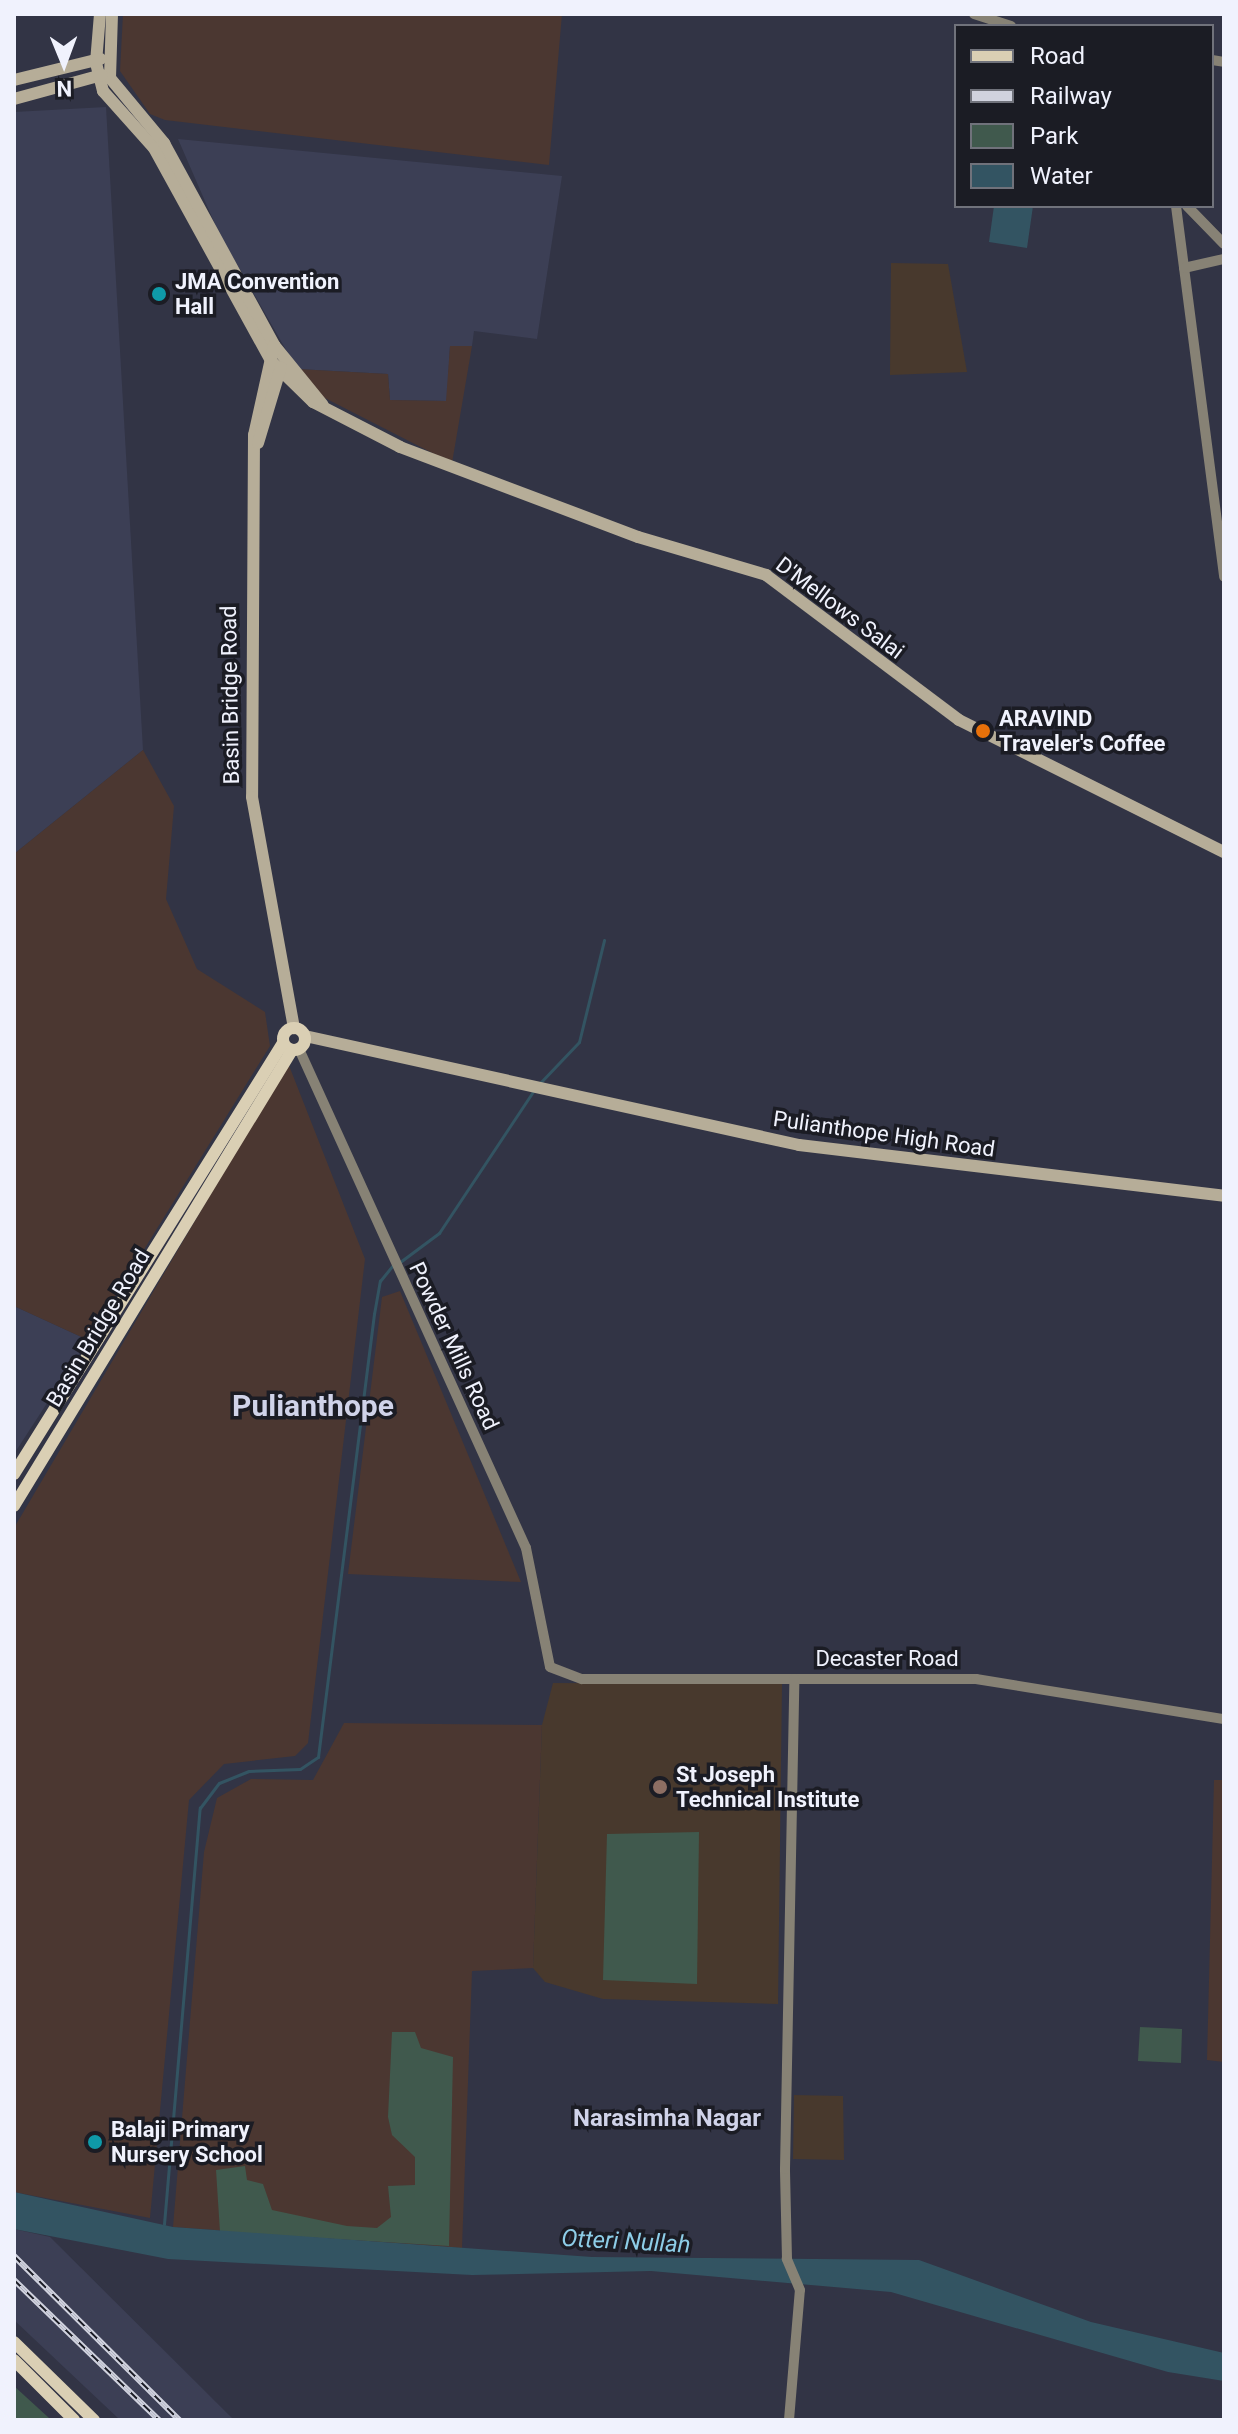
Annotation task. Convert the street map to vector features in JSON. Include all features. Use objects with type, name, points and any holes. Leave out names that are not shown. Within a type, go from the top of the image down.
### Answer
[{"type":"main road","points":[[100,14],[96,56],[102,75],[154,148],[277,359],[280,373],[258,443]]},
{"type":"main road","points":[[102,75],[110,56],[112,14]]},
{"type":"main road","points":[[14,80],[70,68],[96,56],[110,56]]},
{"type":"main road","points":[[14,99],[102,75]]},
{"type":"main road","name":"Basin Bridge Road","points":[[102,75],[164,143],[274,345],[277,359],[258,443],[248,613],[253,815],[299,1032]]},
{"type":"main road","name":"D'Mellows Salai","points":[[277,359],[323,405]]},
{"type":"main road","name":"D'Mellows Salai","points":[[280,373],[323,405],[400,447],[638,537],[766,575],[959,720],[1224,852]]},
{"type":"main road","points":[[291,1047],[299,1032]]},
{"type":"main road","points":[[291,1047],[299,1032]]},
{"type":"main road","name":"Pulianthope High Road","points":[[299,1032],[536,1090],[799,1145],[1224,1196]]},
{"type":"main road","name":"Basin Bridge Road","points":[[14,1474],[291,1047]]},
{"type":"main road","name":"Basin Bridge Road","points":[[14,1506],[291,1047]]},
{"type":"main road","points":[[14,2342],[94,2420]]},
{"type":"main road","points":[[14,2360],[74,2420]]},
{"type":"street","points":[[974,14],[1005,24]]},
{"type":"street","points":[[1176,208],[1224,577]]},
{"type":"street","points":[[1189,208],[1224,244]]},
{"type":"street","points":[[1184,268],[1224,259]]},
{"type":"street","name":"Powder Mills Road","points":[[291,1047],[526,1548],[550,1667]]},
{"type":"street","name":"Decaster Road","points":[[550,1667],[582,1679],[976,1679],[1224,1719]]},
{"type":"street","points":[[789,2420],[800,2290],[787,2259],[794,1679]]},
{"type":"shaded area","points":[[123,14],[562,14],[549,165],[165,120],[150,114],[120,71]]},
{"type":"shaded area","points":[[106,107],[143,750],[14,854],[14,112]]},
{"type":"shaded area","points":[[178,139],[562,176],[537,339],[474,331],[472,346],[450,346],[447,401],[390,400],[388,374],[297,369],[218,231]]},
{"type":"shaded area","points":[[891,263],[948,264],[967,372],[890,375]]},
{"type":"shaded area","points":[[450,346],[472,346],[452,463],[317,394],[297,369],[388,374],[390,400],[446,401]]},
{"type":"shaded area","points":[[143,750],[174,806],[166,899],[197,969],[265,1012],[270,1046],[88,1340],[14,1306],[14,854]]},
{"type":"shaded area","points":[[288,1063],[365,1259],[308,1743],[295,1756],[224,1764],[189,1800],[150,2218],[14,2192],[14,1528]]},
{"type":"shaded area","points":[[400,1291],[521,1582],[348,1574],[382,1297]]},
{"type":"shaded area","points":[[14,1306],[88,1340],[14,1454]]},
{"type":"shaded area","name":"St Joseph Technical Institute","points":[[553,1683],[782,1684],[778,2004],[603,1999],[545,1982],[533,1968],[542,1725]]},
{"type":"shaded area","points":[[344,1723],[542,1725],[533,1968],[472,1971],[462,2248],[173,2227],[204,1852],[217,1798],[251,1779],[313,1780]]},
{"type":"shaded area","points":[[1214,1780],[1224,1780],[1224,2062],[1207,2060]]},
{"type":"shaded area","points":[[794,2095],[843,2096],[844,2160],[793,2159]]},
{"type":"shaded area","points":[[14,2229],[50,2237],[234,2420],[120,2420],[14,2320]]},
{"type":"green space","points":[[699,1832],[697,1984],[603,1980],[607,1834]]},
{"type":"green space","points":[[1140,2027],[1182,2029],[1181,2063],[1138,2061]]},
{"type":"green space","points":[[392,2032],[415,2032],[421,2048],[453,2057],[449,2246],[220,2232],[216,2170],[245,2166],[247,2180],[263,2184],[272,2210],[347,2226],[377,2228],[391,2217],[388,2186],[415,2185],[415,2157],[392,2135],[388,2117]]},
{"type":"green space","points":[[14,2386],[49,2418],[50,2420],[14,2420]]},
{"type":"water","points":[[994,208],[1033,208],[1027,248],[989,242]]},
{"type":"water","points":[[14,2192],[173,2227],[592,2257],[919,2260],[1091,2322],[1224,2353],[1224,2381],[1168,2372],[891,2292],[651,2271],[472,2275],[168,2259],[14,2229]]},
{"type":"waterway","points":[[539,1084],[579,1042],[604,940]]},
{"type":"waterway","points":[[400,1262],[439,1233],[534,1090]]},
{"type":"waterway","points":[[164,2224],[200,1808],[219,1783],[249,1771],[300,1769],[318,1757],[374,1314],[380,1281],[393,1265]]},
{"type":"railway","points":[[14,2256],[179,2420]]},
{"type":"railway","points":[[14,2280],[159,2420]]},
{"type":"place","name":"JMA Convention Hall","points":[[159,294]]},
{"type":"place","name":"ARAVIND Traveler's Coffee","points":[[983,731]]},
{"type":"place","name":"St Joseph Technical Institute","points":[[660,1787]]},
{"type":"place","name":"Balaji Primary Nursery School","points":[[95,2142]]},
{"type":"district","name":"Pulianthope","points":[[313,1406]]},
{"type":"district","name":"Narasimha Nagar","points":[[667,2119]]},
{"type":"water label","name":"Otteri Nullah","points":[[626,2242]]}]
